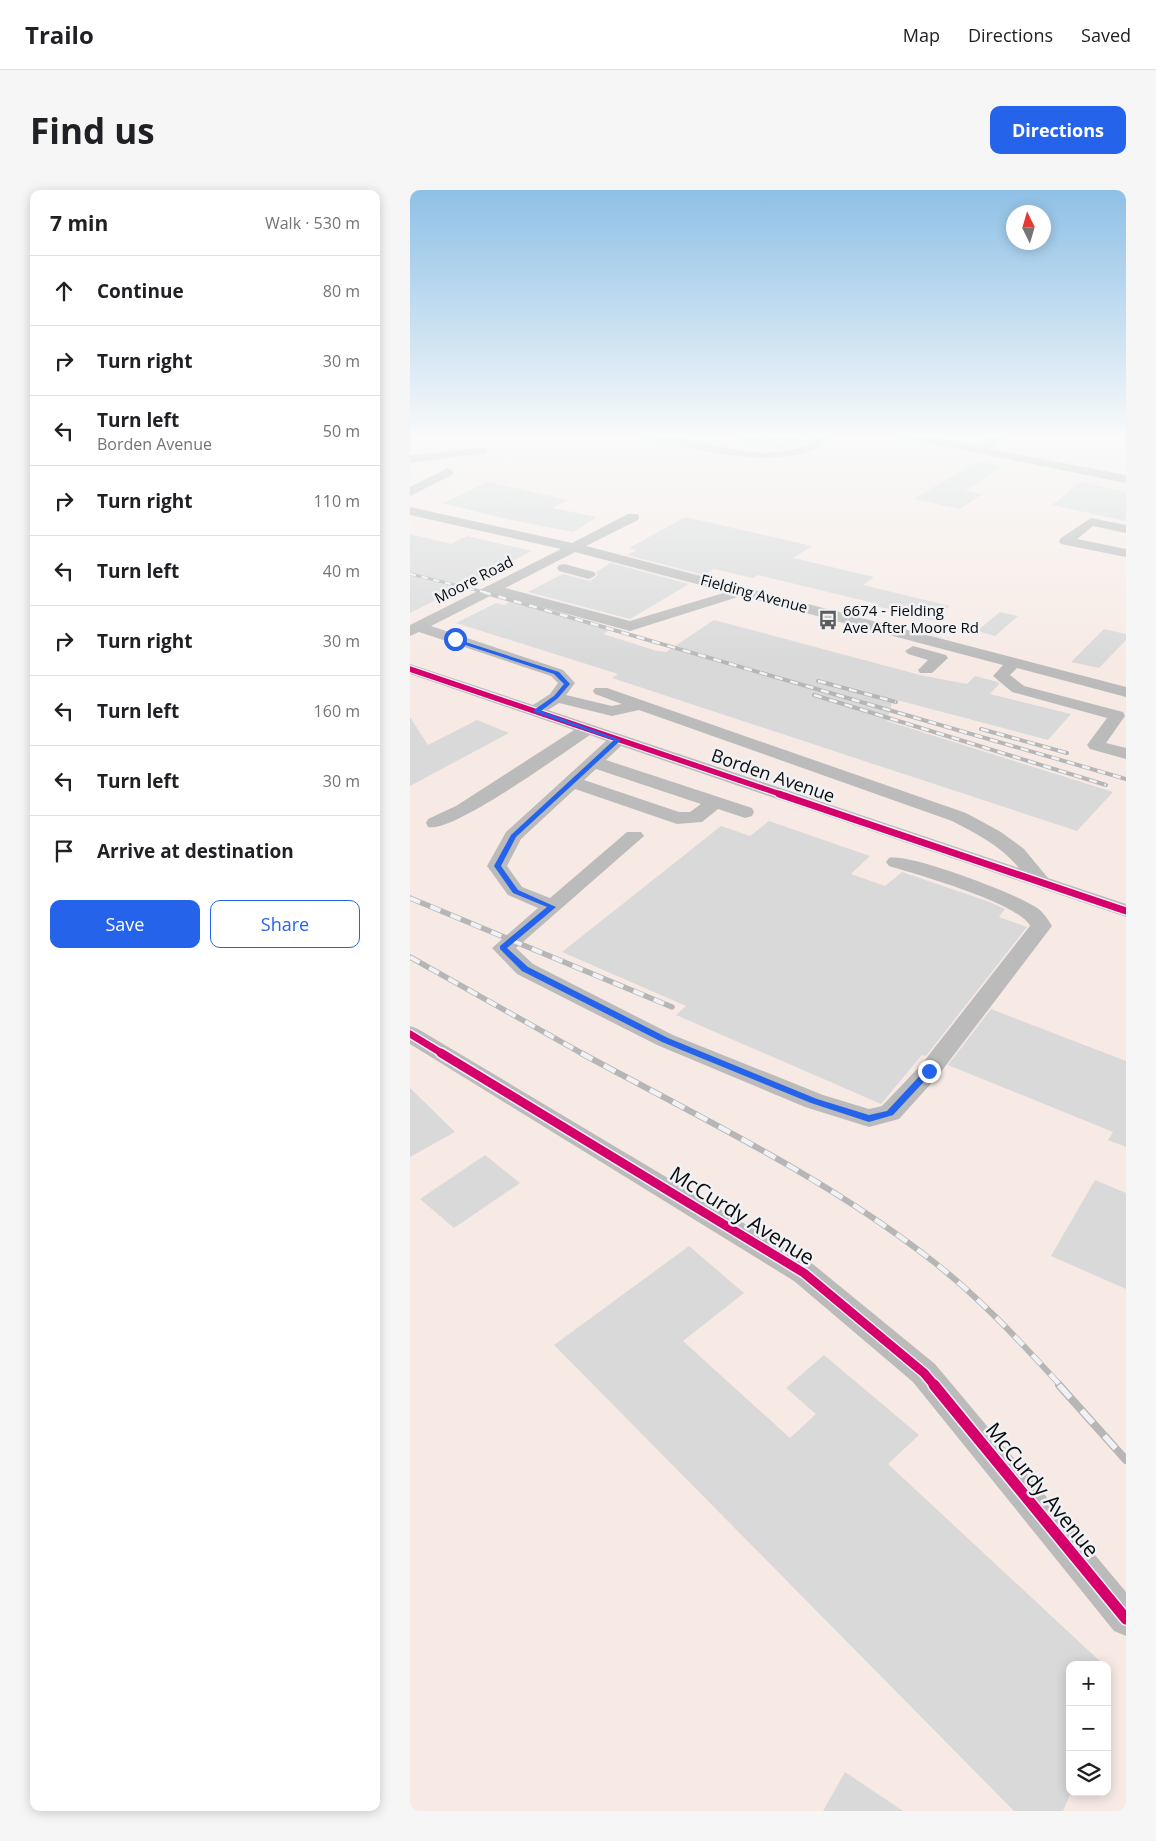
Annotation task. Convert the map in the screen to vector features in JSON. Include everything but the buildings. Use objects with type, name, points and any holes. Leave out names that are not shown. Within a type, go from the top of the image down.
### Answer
[{"type":"street","name":"Fielding Avenue","points":[[410,511],[572,546],[1126,692]]},
{"type":"street","name":"Moore Road","points":[[414,629],[572,546],[633,517]]},
{"type":"street","points":[[1126,529],[1091,522],[1066,540],[1126,553]]},
{"type":"street","points":[[1078,531],[1126,542]]},
{"type":"street","points":[[557,555],[569,565],[594,573]]},
{"type":"street","points":[[512,579],[532,584],[569,565]]},
{"type":"street","points":[[493,589],[630,626],[719,600],[740,591]]},
{"type":"street","points":[[680,590],[719,600]]},
{"type":"street","points":[[766,598],[752,608],[940,658],[926,670]]},
{"type":"street","points":[[662,600],[688,609]]},
{"type":"street","points":[[637,615],[654,618]]},
{"type":"street","points":[[414,629],[556,673],[567,684],[556,697],[536,711]]},
{"type":"street","points":[[1014,662],[1001,676],[1018,689],[1117,716],[1096,745],[1126,754]]},
{"type":"street","name":"Borden Avenue","points":[[410,669],[1126,911]]},
{"type":"street","points":[[601,691],[959,817],[994,836],[1017,853],[1041,882]]},
{"type":"street","points":[[556,697],[612,711],[642,706]]},
{"type":"street","points":[[435,823],[463,810],[588,729]]},
{"type":"street","points":[[552,907],[515,891],[497,866],[513,836],[618,740]]},
{"type":"street","points":[[594,762],[745,812]]},
{"type":"street","points":[[573,782],[677,818],[695,818],[715,802]]},
{"type":"street","points":[[634,836],[503,948],[525,969],[665,1040],[814,1101],[869,1118],[890,1113],[929,1071],[1041,926],[1035,915],[1005,900],[916,867],[896,862]]},
{"type":"street","name":"McCurdy Avenue","points":[[410,1034],[804,1273],[924,1373],[1126,1619]]},
{"type":"shaded area","points":[[410,511],[1126,511],[1126,1811],[410,1811]]},
{"type":"railway","points":[[410,574],[488,593]]},
{"type":"railway","points":[[483,592],[1126,779]]},
{"type":"railway","points":[[818,681],[896,702]]},
{"type":"railway","points":[[814,695],[1106,785]]},
{"type":"railway","points":[[981,729],[1067,753]]},
{"type":"railway","points":[[410,898],[672,1007]]},
{"type":"railway","points":[[410,957],[583,1054]]},
{"type":"railway","points":[[581,1053],[715,1124],[804,1174],[889,1229],[965,1288],[1061,1386]]},
{"type":"railway","points":[[1059,1385],[1126,1460]]},
{"type":"cycle path","points":[[410,669],[1126,911]]},
{"type":"cycle path","points":[[410,1034],[804,1273],[924,1373],[1126,1619]]},
{"type":"place","name":"6674 - Fielding Ave After Moore Rd","points":[[828,620]]},
{"type":"route","points":[[455,639],[556,673],[567,684],[556,697],[536,711],[618,740],[513,836],[497,866],[515,891],[552,907],[503,948],[525,969],[624,1021],[665,1040],[814,1101],[869,1118],[890,1113],[929,1071]]}]
